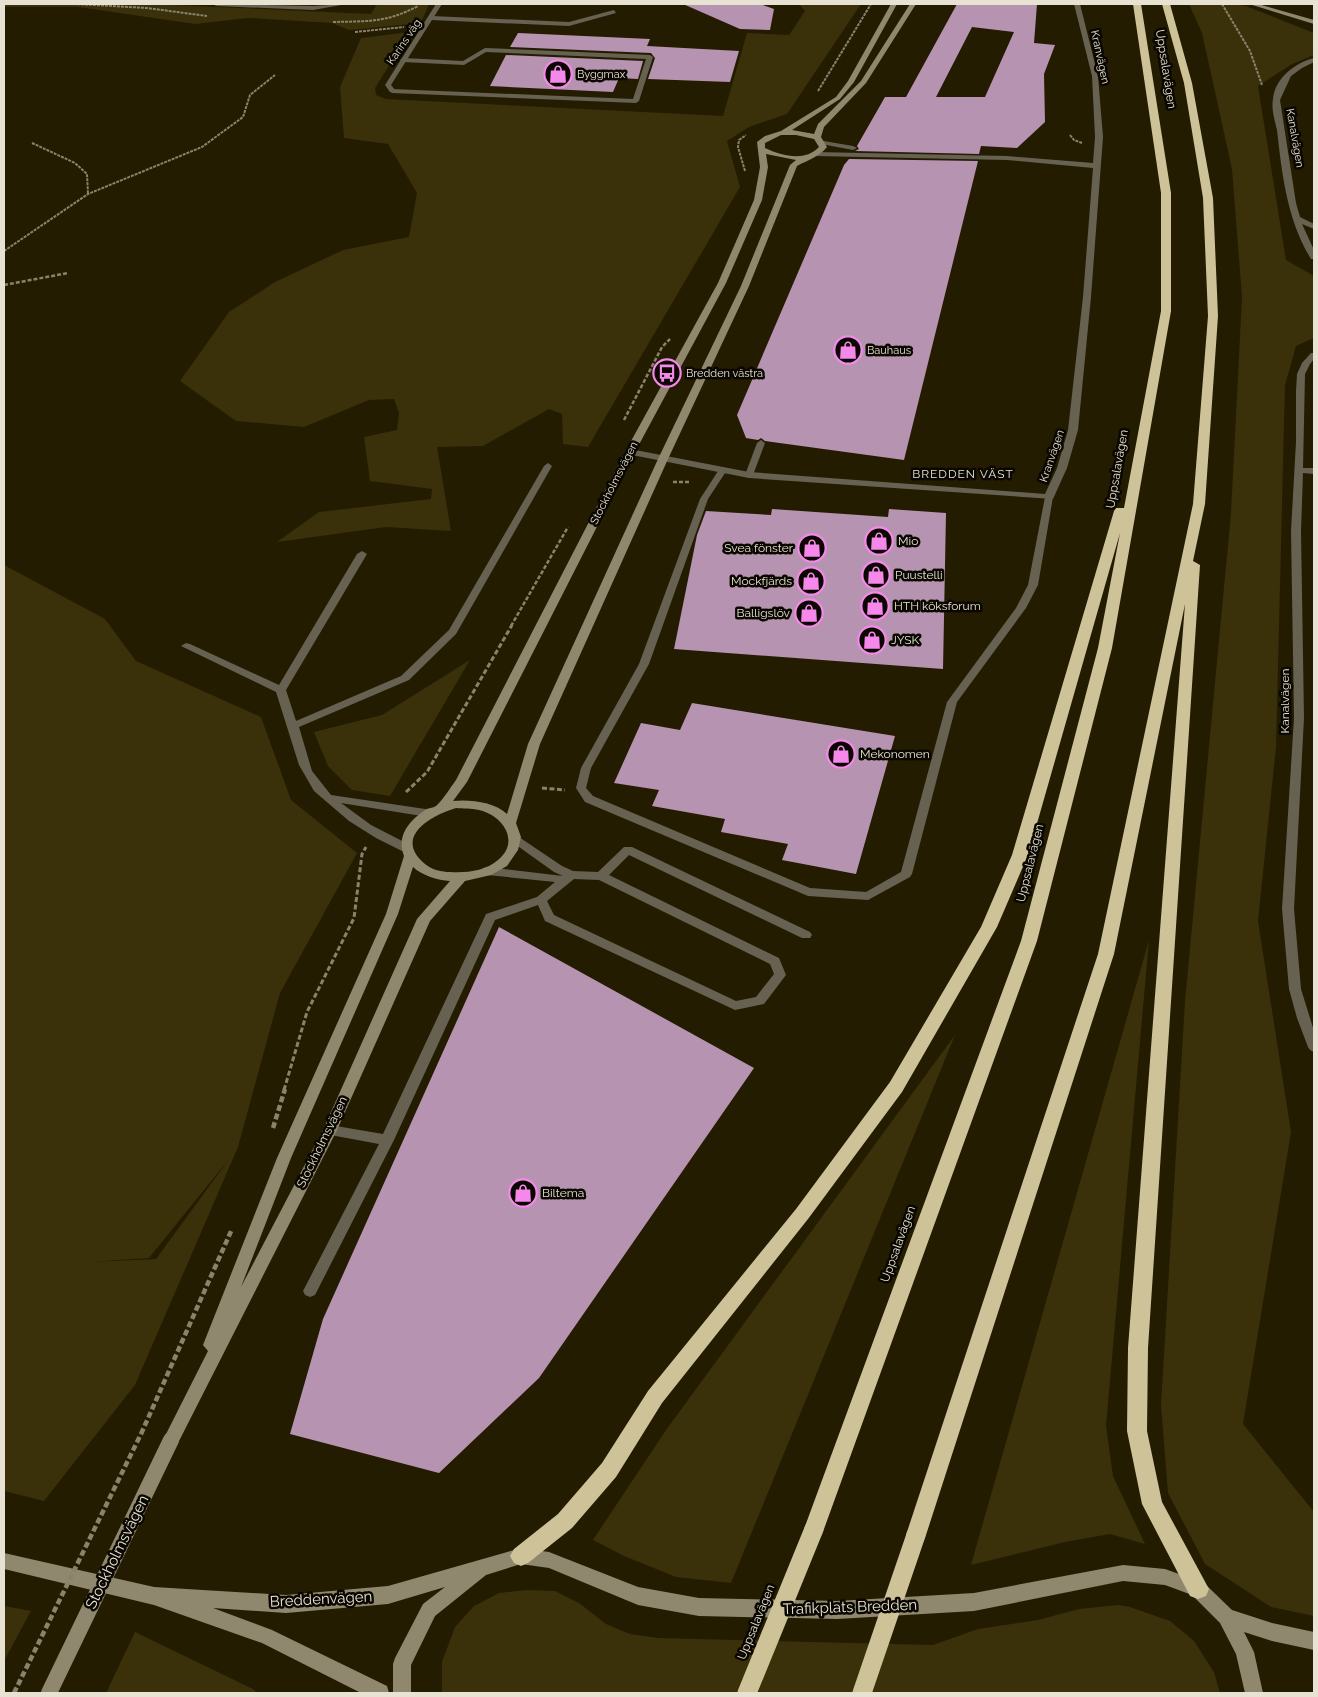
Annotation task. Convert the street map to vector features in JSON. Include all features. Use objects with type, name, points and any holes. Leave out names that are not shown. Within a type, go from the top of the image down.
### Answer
[{"type":"highway","name":"Uppsalavägen","points":[[747,1693],[814,1529],[1029,941],[1105,648],[1166,311],[1166,193],[1137,4]]},
{"type":"highway","name":"Uppsalavägen","points":[[862,1693],[1106,954],[1199,504],[1213,316],[1208,198],[1188,83],[1171,16],[1166,4]]},
{"type":"highway","points":[[521,1556],[565,1521],[609,1470],[655,1397],[802,1214],[896,1087],[989,927],[1020,856],[1142,437]]},
{"type":"highway","points":[[1198,1589],[1152,1504],[1137,1422],[1139,1338],[1199,504]]},
{"type":"main road","points":[[812,155],[782,157],[763,150],[761,142],[782,133],[838,98],[851,82],[894,4]]},
{"type":"main road","points":[[408,852],[418,866],[429,872],[461,878],[486,871],[508,857],[516,839],[511,822],[534,744],[663,458],[745,286],[794,165],[823,147],[819,140],[821,126],[864,82],[913,4]]},
{"type":"main road","points":[[1252,4],[1314,22],[1263,4]]},
{"type":"main road","points":[[782,133],[800,133],[819,140]]},
{"type":"main road","name":"Stockholmsvägen","points":[[441,807],[461,782],[630,452],[722,283],[753,215],[764,167],[763,150]]},
{"type":"main road","name":"Stockholmsvägen","points":[[185,1410],[284,1158],[392,914],[408,852],[406,838],[410,828],[428,813],[441,807],[470,804],[483,806],[504,815],[511,822]]},
{"type":"main road","name":"Stockholmsvägen","points":[[49,1693],[185,1410],[330,1130],[424,919],[461,878]]},
{"type":"main road","name":"Trafikplats Bredden","points":[[402,1693],[402,1664],[429,1610],[485,1566],[521,1556],[549,1560],[638,1596],[699,1607],[837,1610],[974,1602],[1123,1573],[1165,1577],[1198,1589],[1226,1617],[1245,1652],[1254,1693]]},
{"type":"main road","name":"Breddenvägen","points":[[4,1561],[154,1596],[266,1636],[380,1693]]},
{"type":"main road","name":"Breddenvägen","points":[[154,1596],[295,1603],[388,1595],[485,1566]]},
{"type":"main road","points":[[1226,1617],[1272,1632],[1314,1641]]},
{"type":"street","name":"Karins väg","points":[[392,91],[388,85],[439,4]]},
{"type":"street","name":"Kranvägen","points":[[630,452],[749,474],[1049,497],[1062,468],[1073,430],[1088,290],[1099,136],[1095,76],[1077,4]]},
{"type":"street","name":"Kanalvägen","points":[[1314,60],[1291,71],[1281,83],[1276,100],[1296,218],[1306,246],[1314,257]]},
{"type":"street","points":[[819,140],[907,154]]},
{"type":"street","points":[[812,155],[907,154],[1007,158],[1096,166]]},
{"type":"street","points":[[1296,218],[1314,227]]},
{"type":"lane","points":[[216,4],[313,8],[344,4]]},
{"type":"lane","points":[[431,18],[569,24],[614,12]]},
{"type":"lane","points":[[392,91],[636,101],[650,57],[485,50],[464,63],[403,60]]},
{"type":"lane","name":"Kanalvägen","points":[[1314,355],[1302,374],[1300,390],[1296,531],[1299,718],[1288,909],[1295,989],[1314,1047]]},
{"type":"lane","points":[[749,474],[761,443]]},
{"type":"lane","points":[[293,726],[405,678],[453,632],[548,466]]},
{"type":"lane","points":[[723,470],[704,499],[644,664],[586,768],[581,788],[589,799],[808,892],[868,896],[906,874],[952,702],[1021,608],[1033,585],[1049,497]]},
{"type":"lane","points":[[1299,470],[1314,471]]},
{"type":"lane","points":[[281,690],[362,554]]},
{"type":"lane","points":[[186,646],[281,690],[309,776],[326,798],[408,852]]},
{"type":"lane","points":[[326,798],[428,813]]},
{"type":"lane","points":[[516,839],[568,878]]},
{"type":"lane","points":[[601,876],[628,850],[806,935]]},
{"type":"lane","points":[[486,871],[568,878],[601,876],[775,962],[780,975],[760,1001],[735,1006],[549,918],[541,900]]},
{"type":"lane","points":[[310,1291],[387,1140],[490,917],[541,900],[568,878]]},
{"type":"lane","points":[[330,1130],[387,1140]]},
{"type":"path","points":[[355,32],[400,28]]},
{"type":"path","points":[[4,251],[88,194],[202,147],[242,117],[250,95],[275,75]]},
{"type":"path","points":[[32,143],[75,162],[87,174],[88,194]]},
{"type":"path","points":[[4,285],[68,273]]},
{"type":"path","points":[[538,788],[559,790],[581,788]]},
{"type":"path","points":[[14,1693],[141,1434]]},
{"type":"shaded area","points":[[4,4],[153,4],[371,14],[377,4],[429,4],[421,23],[349,30],[332,23],[248,18],[195,24],[78,7],[4,7]]},
{"type":"shaded area","points":[[799,4],[861,4],[787,114],[749,127],[727,141],[740,187],[588,447],[563,444],[562,414],[549,409],[483,446],[437,447],[451,531],[386,527],[277,542],[319,512],[431,499],[432,489],[370,481],[364,437],[397,430],[399,413],[394,399],[369,400],[304,427],[236,421],[180,381],[229,312],[275,282],[343,250],[409,237],[417,193],[388,144],[344,138],[340,87],[361,38],[410,32],[375,88],[376,95],[386,99],[723,116],[747,33],[789,35],[805,11]]},
{"type":"shaded area","points":[[1189,4],[1235,4],[1246,6],[1314,33],[1314,55],[1292,64],[1258,86],[1286,260],[1314,276],[1314,338],[1296,346],[1285,385],[1276,747],[1258,921],[1291,1132],[1243,1424],[1314,1512],[1314,1616],[1271,1607],[1205,1564],[1168,1493],[1161,1405],[1185,1001],[1231,513],[1242,297],[1232,169],[1202,33]]},
{"type":"shaded area","points":[[4,565],[105,619],[136,661],[261,717],[291,800],[357,853],[280,993],[238,1147],[135,1385],[44,1501],[4,1491]],"holes":[[[229,1159],[156,1259],[90,1262],[149,1258]]]},
{"type":"shaded area","points":[[470,660],[390,796],[352,790],[328,766],[314,732],[382,715]]},
{"type":"shaded area","points":[[1149,940],[1106,1426],[1113,1476],[1145,1544],[1110,1534],[1065,1542],[971,1565]]},
{"type":"shaded area","points":[[955,1035],[731,1583],[676,1577],[624,1556],[593,1540],[666,1430]]},
{"type":"shaded area","points":[[527,1590],[555,1591],[579,1603],[606,1624],[630,1634],[658,1638],[933,1645],[978,1629],[1038,1620],[1079,1609],[1118,1605],[1130,1607],[1170,1621],[1194,1641],[1214,1672],[1220,1693],[442,1693],[442,1662],[455,1627],[474,1606],[499,1593]]},
{"type":"shaded area","points":[[4,1606],[31,1611],[4,1661]]},
{"type":"shaded area","points":[[135,1632],[253,1689],[257,1693],[106,1693]]},
{"type":"building","points":[[683,4],[760,4],[774,9],[770,30],[740,29]]},
{"type":"building","points":[[957,4],[1037,4],[1034,43],[1055,45],[1044,74],[1045,122],[1017,148],[981,146],[979,154],[855,151],[859,149],[857,146],[885,97],[906,97]],"holes":[[[972,27],[1014,32],[985,97],[936,97]]]},
{"type":"building","points":[[518,33],[650,39],[647,46],[739,51],[730,82],[648,79],[655,58],[651,53],[510,47]]},
{"type":"building","name":"Byggmax","points":[[506,55],[643,61],[638,79],[619,78],[613,92],[490,86]]},
{"type":"building","name":"Bauhaus","points":[[849,159],[978,161],[904,460],[765,441],[761,438],[758,440],[746,438],[737,415],[844,165]]},
{"type":"building","points":[[772,509],[888,517],[889,509],[946,513],[943,669],[674,649],[697,535],[706,511],[771,515]]},
{"type":"building","points":[[692,703],[895,736],[856,874],[782,860],[788,844],[721,832],[725,819],[652,806],[659,790],[614,783],[641,723],[680,730]]},
{"type":"building","name":"Biltema","points":[[499,927],[754,1068],[539,1378],[439,1473],[290,1434],[323,1319]]},
{"type":"place","name":"Byggmax","points":[[558,74]]},
{"type":"place","name":"Bauhaus","points":[[848,350]]},
{"type":"place","name":"Bredden västra","points":[[667,373]]},
{"type":"place","name":"Mio","points":[[879,541]]},
{"type":"place","name":"Svea fönster","points":[[812,548]]},
{"type":"place","name":"Puustelli","points":[[876,575]]},
{"type":"place","name":"Mockfjärds","points":[[811,581]]},
{"type":"place","name":"HTH köksforum","points":[[875,606]]},
{"type":"place","name":"Balligslöv","points":[[809,613]]},
{"type":"place","name":"JYSK","points":[[872,640]]},
{"type":"place","name":"Mekonomen","points":[[841,754]]},
{"type":"place","name":"Biltema","points":[[523,1193]]},
{"type":"district","name":"BREDDEN VÄST","points":[[963,474]]}]
